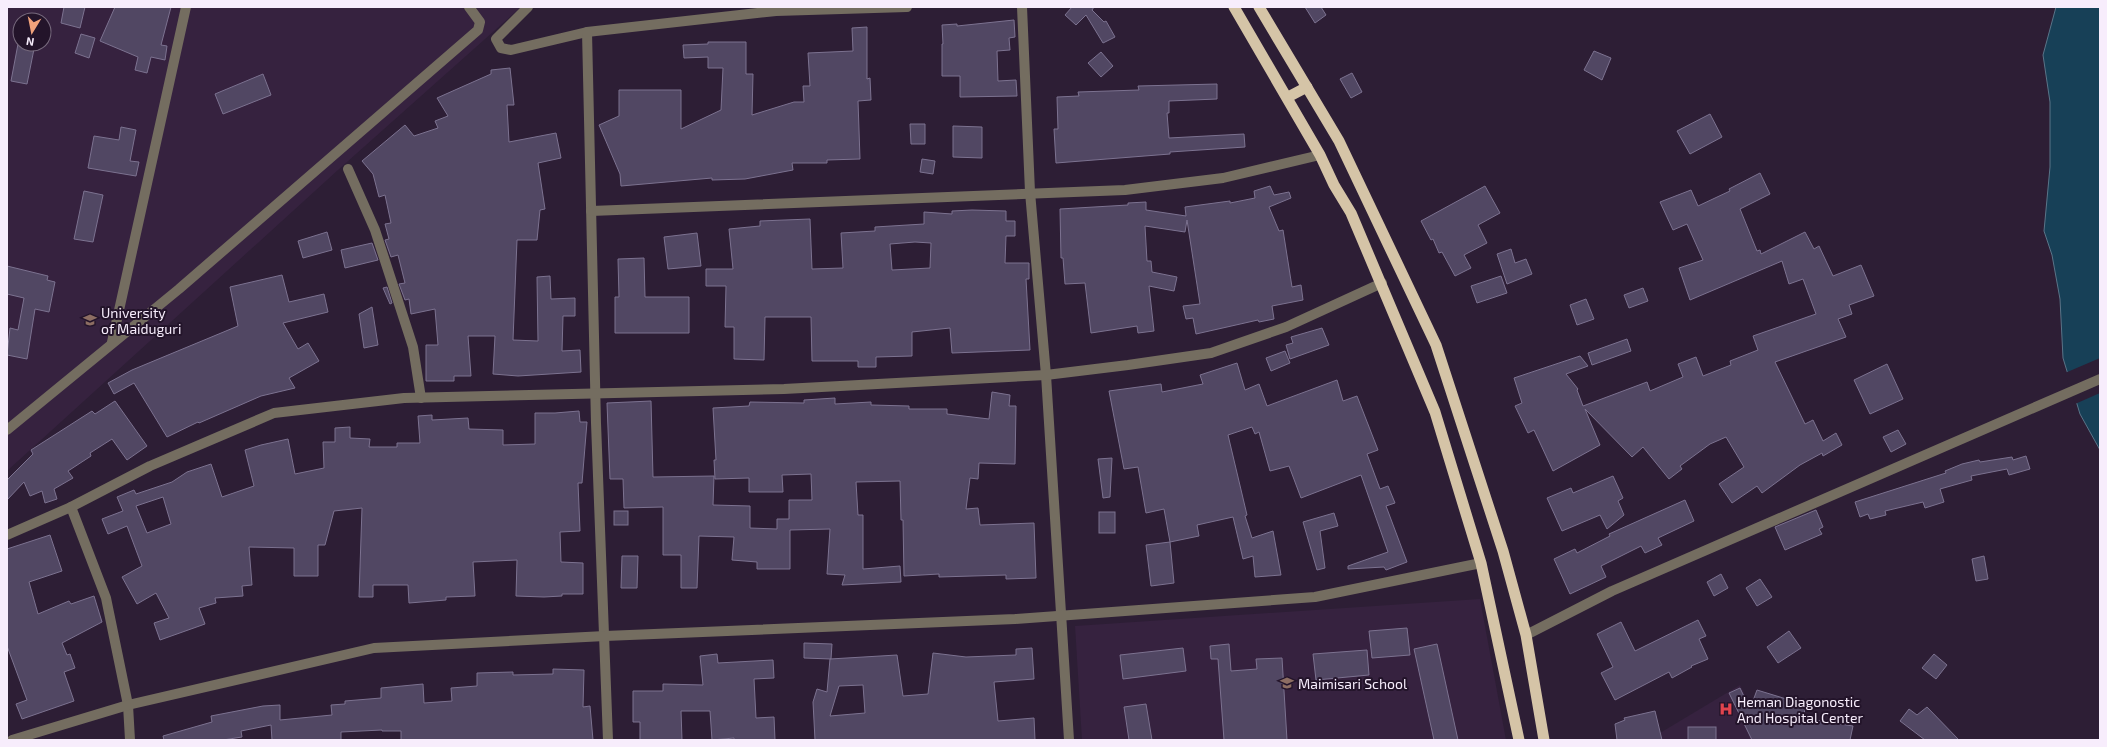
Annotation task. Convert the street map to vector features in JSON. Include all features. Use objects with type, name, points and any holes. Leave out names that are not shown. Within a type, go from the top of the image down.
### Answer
[{"type":"highway","points":[[1234,7],[1288,97],[1350,213],[1382,283],[1435,412],[1481,563],[1519,740]]},
{"type":"highway","points":[[1259,7],[1338,141],[1436,345],[1503,551],[1526,635],[1544,740]]},
{"type":"highway","points":[[1288,97],[1307,87]]},
{"type":"street","points":[[112,342],[186,7]]},
{"type":"street","points":[[7,430],[112,342],[185,284],[478,30],[480,22],[469,7]]},
{"type":"street","points":[[528,7],[496,39],[501,48],[511,50],[587,32],[776,11],[907,7]]},
{"type":"street","points":[[1022,7],[1030,192],[1046,375],[1069,740]]},
{"type":"street","points":[[587,32],[595,393],[608,740]]},
{"type":"street","points":[[591,211],[1030,192],[1125,190],[1223,178],[1320,155]]},
{"type":"street","points":[[348,169],[375,230],[413,347],[421,398]]},
{"type":"street","points":[[7,535],[71,507],[150,466],[274,413],[404,398],[784,389],[1046,375],[1211,353],[1286,327],[1382,283]]},
{"type":"street","points":[[1526,635],[1612,591],[2100,380]]},
{"type":"street","points":[[71,507],[106,598],[128,705],[130,740]]},
{"type":"street","points":[[12,740],[128,705],[374,648],[605,636],[1061,616],[1315,597],[1481,563]]},
{"type":"shaded area","name":"University of Maiduguri","points":[[7,7],[521,7],[338,170],[7,471]]},
{"type":"shaded area","name":"Maimisari School","points":[[1480,599],[1506,740],[1082,740],[1075,626]]},
{"type":"shaded area","name":"Heman Diagonostic And Hospital Center","points":[[1740,685],[1767,740],[1661,740],[1660,733]]},
{"type":"water","points":[[2056,7],[2100,7],[2100,450],[2080,414],[2063,358],[2060,299],[2052,255],[2044,231],[2050,167],[2050,102],[2043,55]]},
{"type":"pier","points":[[2100,358],[2100,393],[2075,404],[2065,373]]},
{"type":"building","points":[[64,7],[85,7],[80,28],[61,23]]},
{"type":"building","points":[[115,7],[171,7],[161,45],[167,46],[165,60],[151,57],[147,73],[135,70],[138,57],[100,41]]},
{"type":"building","points":[[1072,7],[1094,7],[1092,10],[1104,22],[1106,21],[1115,37],[1103,43],[1086,15],[1076,25],[1065,15]]},
{"type":"building","points":[[1305,7],[1321,7],[1326,15],[1315,23]]},
{"type":"building","points":[[1014,20],[1015,37],[1009,38],[1010,50],[997,51],[998,81],[1016,80],[1017,96],[960,97],[960,76],[942,76],[942,25],[957,24],[957,26]]},
{"type":"building","points":[[867,27],[867,79],[870,78],[871,100],[858,101],[860,159],[827,160],[827,163],[792,163],[793,170],[745,179],[712,180],[712,178],[621,186],[620,174],[599,125],[619,116],[619,90],[681,90],[681,129],[721,110],[723,68],[708,68],[708,57],[684,58],[683,45],[708,44],[708,42],[746,42],[746,74],[753,74],[752,115],[794,102],[804,102],[803,86],[810,86],[808,53],[853,51],[852,28]]},
{"type":"building","points":[[81,34],[95,38],[89,58],[75,53]]},
{"type":"building","points":[[1594,51],[1611,58],[1602,80],[1584,70]]},
{"type":"building","points":[[16,52],[33,52],[27,84],[11,81]]},
{"type":"building","points":[[1101,52],[1113,66],[1101,77],[1088,63]]},
{"type":"building","points":[[510,68],[514,105],[507,105],[509,142],[556,133],[561,158],[538,163],[545,209],[540,210],[537,240],[517,240],[513,340],[538,341],[537,277],[550,276],[551,299],[575,298],[575,316],[563,316],[562,351],[580,350],[581,372],[518,376],[493,374],[495,336],[468,336],[471,376],[454,376],[454,381],[426,381],[426,345],[438,345],[435,309],[411,314],[409,299],[405,300],[399,284],[405,283],[398,255],[391,257],[385,240],[389,239],[385,224],[391,223],[385,195],[379,197],[373,174],[362,161],[405,125],[414,136],[438,128],[435,121],[448,116],[437,98],[491,74],[491,70]]},
{"type":"building","points":[[1352,73],[1362,92],[1351,98],[1340,79]]},
{"type":"building","points":[[263,74],[271,95],[223,114],[215,94]]},
{"type":"building","points":[[1217,84],[1217,99],[1169,101],[1169,113],[1167,113],[1169,138],[1244,134],[1245,147],[1170,152],[1170,154],[1056,163],[1054,129],[1058,129],[1057,97],[1079,96],[1078,92],[1139,90],[1138,86]]},
{"type":"building","points":[[1710,114],[1722,137],[1690,154],[1677,131]]},
{"type":"building","points":[[910,124],[925,124],[925,144],[911,144]]},
{"type":"building","points":[[953,126],[982,127],[982,158],[953,157]]},
{"type":"building","points":[[121,127],[136,130],[130,161],[139,162],[136,176],[88,168],[94,136],[119,140]]},
{"type":"building","points":[[922,159],[935,161],[933,174],[920,172]]},
{"type":"building","points":[[1760,173],[1770,194],[1740,209],[1757,251],[1760,250],[1761,254],[1805,232],[1814,249],[1819,246],[1833,276],[1861,265],[1874,296],[1849,305],[1852,314],[1838,319],[1846,337],[1775,362],[1805,424],[1813,420],[1823,441],[1836,433],[1842,445],[1823,456],[1822,453],[1800,465],[1762,493],[1757,486],[1732,503],[1719,484],[1744,467],[1726,437],[1710,444],[1680,466],[1682,469],[1669,479],[1643,447],[1632,457],[1585,409],[1600,445],[1553,471],[1534,430],[1528,433],[1515,406],[1522,403],[1514,378],[1580,356],[1588,366],[1566,374],[1578,389],[1577,390],[1583,406],[1647,382],[1650,391],[1683,377],[1678,364],[1696,357],[1703,376],[1731,365],[1730,361],[1758,350],[1753,336],[1816,314],[1803,279],[1789,284],[1782,261],[1690,300],[1679,268],[1703,260],[1687,224],[1673,230],[1660,202],[1691,190],[1698,206],[1730,191],[1729,189]]},
{"type":"building","points":[[1270,186],[1274,195],[1289,192],[1291,198],[1269,207],[1279,231],[1283,230],[1292,287],[1301,285],[1303,300],[1272,306],[1274,319],[1259,322],[1258,320],[1196,334],[1193,318],[1186,319],[1183,306],[1200,304],[1187,220],[1185,232],[1145,226],[1147,261],[1151,261],[1152,272],[1177,277],[1174,291],[1149,286],[1154,331],[1138,333],[1137,326],[1091,333],[1085,283],[1065,284],[1063,258],[1061,258],[1060,209],[1128,205],[1128,203],[1146,202],[1146,210],[1186,216],[1185,207],[1230,201],[1230,203],[1255,198],[1254,191]]},
{"type":"building","points":[[1485,186],[1500,213],[1478,225],[1487,243],[1464,255],[1471,268],[1455,276],[1442,252],[1439,253],[1433,239],[1431,240],[1421,221]]},
{"type":"building","points":[[84,191],[103,195],[93,242],[74,239]]},
{"type":"building","points":[[952,211],[1006,211],[1006,221],[1015,221],[1015,236],[1006,236],[1005,263],[1029,263],[1029,279],[1026,279],[1030,350],[952,353],[950,328],[912,332],[912,356],[876,357],[876,367],[858,367],[858,361],[812,361],[811,317],[765,317],[764,360],[734,359],[734,327],[725,327],[726,286],[706,286],[706,269],[733,269],[729,229],[760,226],[760,221],[810,219],[812,269],[843,268],[841,233],[875,231],[875,227],[924,224],[924,212],[952,214]],"holes":[[[915,242],[931,243],[930,268],[892,270],[890,244]]]},
{"type":"building","points":[[327,232],[332,250],[303,258],[298,241]]},
{"type":"building","points":[[697,233],[701,266],[668,269],[664,237]]},
{"type":"building","points":[[372,243],[378,260],[345,268],[341,250]]},
{"type":"building","points":[[1511,249],[1515,263],[1526,259],[1532,274],[1507,284],[1497,254]]},
{"type":"building","points":[[644,258],[645,297],[689,297],[689,333],[615,333],[615,297],[619,297],[618,259]]},
{"type":"building","points":[[7,266],[48,276],[47,280],[55,282],[49,312],[35,309],[27,359],[7,355],[10,328],[18,330],[24,298],[7,294]]},
{"type":"building","points":[[282,275],[289,302],[324,294],[328,312],[283,323],[298,349],[308,343],[319,361],[289,378],[295,388],[261,396],[199,423],[198,422],[167,437],[134,383],[114,394],[108,383],[132,370],[238,326],[230,287]]},
{"type":"building","points":[[1501,276],[1507,293],[1477,303],[1471,286]]},
{"type":"building","points":[[387,287],[392,303],[390,304],[383,288]]},
{"type":"building","points":[[1643,288],[1648,301],[1629,308],[1624,295]]},
{"type":"building","points":[[1586,299],[1594,319],[1577,325],[1570,305]]},
{"type":"building","points":[[372,307],[378,345],[364,348],[359,314]]},
{"type":"building","points":[[1322,328],[1329,345],[1290,359],[1286,345],[1293,343],[1291,337]]},
{"type":"building","points":[[1627,339],[1631,351],[1592,365],[1588,353]]},
{"type":"building","points":[[1285,351],[1290,363],[1271,371],[1266,358]]},
{"type":"building","points":[[1237,363],[1245,390],[1259,384],[1267,406],[1337,380],[1343,401],[1357,396],[1378,450],[1367,454],[1380,489],[1388,486],[1395,503],[1386,506],[1407,562],[1386,570],[1384,567],[1348,569],[1348,566],[1388,552],[1361,475],[1301,498],[1289,466],[1270,471],[1259,432],[1255,434],[1252,427],[1228,435],[1247,515],[1245,516],[1252,538],[1273,531],[1281,575],[1255,577],[1253,556],[1243,559],[1233,517],[1197,525],[1199,536],[1170,542],[1164,509],[1146,513],[1138,467],[1124,469],[1109,391],[1161,384],[1162,392],[1203,384],[1200,375]]},
{"type":"building","points":[[1887,364],[1903,399],[1870,414],[1854,380]]},
{"type":"building","points":[[992,392],[1010,395],[1009,406],[1016,406],[1015,464],[979,463],[978,479],[970,478],[966,509],[978,508],[980,525],[1034,523],[1036,578],[1006,579],[1006,575],[939,577],[939,574],[904,576],[903,520],[901,520],[900,481],[856,482],[858,515],[863,515],[863,569],[900,566],[901,582],[842,585],[845,575],[827,574],[830,529],[790,530],[790,569],[757,569],[757,562],[732,560],[734,537],[699,536],[697,588],[681,588],[681,555],[663,555],[663,507],[624,508],[623,479],[610,479],[607,403],[651,401],[653,477],[714,476],[713,505],[750,506],[750,528],[777,529],[777,519],[789,519],[789,500],[812,500],[811,474],[782,475],[783,492],[749,492],[749,478],[715,479],[714,460],[716,460],[713,408],[749,406],[750,402],[804,403],[804,400],[835,398],[835,404],[871,402],[871,405],[909,406],[909,409],[947,409],[947,414],[989,419]]},
{"type":"building","points":[[115,401],[147,446],[127,460],[112,439],[90,453],[91,456],[68,471],[73,478],[54,489],[57,499],[45,503],[42,491],[30,496],[24,482],[7,500],[7,480],[33,454],[31,450],[92,411],[95,414]]},
{"type":"building","points":[[579,411],[580,422],[587,422],[582,483],[578,483],[580,531],[560,532],[561,562],[583,563],[583,594],[562,594],[562,596],[544,597],[516,596],[517,560],[473,562],[475,596],[446,597],[446,600],[409,603],[408,585],[373,585],[373,597],[359,597],[362,508],[334,511],[325,545],[318,545],[318,576],[294,576],[294,548],[249,547],[252,585],[242,586],[243,596],[215,598],[216,603],[199,608],[205,624],[160,640],[154,623],[169,618],[156,593],[137,604],[122,577],[142,566],[127,526],[108,534],[102,519],[123,511],[117,497],[134,490],[136,494],[172,482],[187,472],[211,464],[222,497],[254,486],[245,450],[261,445],[288,439],[295,474],[324,468],[323,442],[335,442],[335,428],[350,427],[350,438],[370,439],[369,447],[397,447],[397,443],[420,443],[418,416],[432,415],[432,420],[468,418],[469,429],[503,430],[503,445],[535,444],[535,413]],"holes":[[[163,497],[171,524],[147,533],[136,506]]]},
{"type":"building","points":[[1898,430],[1906,444],[1891,452],[1883,437]]},
{"type":"building","points":[[2026,456],[2030,469],[2009,475],[2007,469],[1971,476],[1972,480],[1940,489],[1944,502],[1925,508],[1923,502],[1885,511],[1886,515],[1870,519],[1868,514],[1860,517],[1855,502],[1946,473],[1945,471],[1962,464],[1979,460],[1980,462],[2012,457],[2013,460]]},
{"type":"building","points":[[1112,458],[1110,497],[1103,498],[1098,459]]},
{"type":"building","points":[[1613,476],[1623,498],[1618,501],[1624,515],[1607,529],[1600,515],[1562,531],[1547,498],[1571,488],[1573,493]]},
{"type":"building","points":[[1685,500],[1694,521],[1658,538],[1662,545],[1645,553],[1641,546],[1601,566],[1606,577],[1570,594],[1554,559],[1575,549],[1577,553],[1610,536],[1609,534]]},
{"type":"building","points":[[1816,510],[1823,527],[1819,529],[1822,534],[1785,550],[1775,527]]},
{"type":"building","points":[[614,511],[628,511],[628,525],[614,525]]},
{"type":"building","points":[[1099,512],[1115,512],[1115,533],[1099,533]]},
{"type":"building","points":[[1334,513],[1338,526],[1320,531],[1325,568],[1317,570],[1303,522]]},
{"type":"building","points":[[50,535],[62,571],[29,582],[38,614],[69,601],[71,604],[94,596],[102,622],[62,643],[67,655],[70,654],[75,668],[64,672],[74,701],[22,719],[16,704],[27,700],[7,646],[7,549]]},
{"type":"building","points":[[1170,542],[1174,583],[1151,586],[1146,545]]},
{"type":"building","points":[[622,556],[638,556],[637,588],[621,588]]},
{"type":"building","points":[[1984,556],[1988,579],[1976,581],[1972,559]]},
{"type":"building","points":[[1721,574],[1728,588],[1714,596],[1707,582]]},
{"type":"building","points":[[1760,579],[1772,597],[1757,606],[1746,588]]},
{"type":"building","points":[[1698,620],[1706,636],[1699,639],[1708,659],[1691,666],[1692,667],[1672,678],[1669,672],[1615,700],[1601,673],[1613,667],[1597,634],[1621,622],[1635,651]]},
{"type":"building","points":[[1407,628],[1410,655],[1372,658],[1369,631]]},
{"type":"building","points":[[1789,631],[1801,648],[1778,663],[1767,647]]},
{"type":"building","points":[[804,643],[832,644],[831,659],[804,658]]},
{"type":"building","points":[[1229,644],[1231,671],[1257,669],[1256,659],[1282,658],[1287,740],[1224,740],[1218,659],[1211,659],[1210,646]]},
{"type":"building","points":[[1437,644],[1458,740],[1434,740],[1414,649]]},
{"type":"building","points":[[1032,648],[1034,679],[994,682],[998,721],[1034,718],[1035,740],[815,740],[813,702],[817,689],[827,692],[830,659],[897,655],[903,696],[928,694],[933,653],[966,657],[1016,655],[1016,649]],"holes":[[[863,685],[865,713],[830,716],[839,686]]]},
{"type":"building","points":[[1183,648],[1186,671],[1123,679],[1120,655]]},
{"type":"building","points":[[1367,650],[1369,675],[1316,680],[1313,654]]},
{"type":"building","points":[[717,654],[718,663],[773,660],[774,678],[754,679],[756,718],[774,717],[775,740],[734,740],[734,738],[712,740],[710,711],[681,711],[682,740],[640,740],[640,722],[633,722],[633,691],[663,691],[663,684],[703,685],[700,656]]},
{"type":"building","points":[[1934,654],[1947,665],[1936,679],[1922,668]]},
{"type":"building","points":[[553,669],[584,670],[583,707],[590,706],[593,740],[401,740],[401,731],[382,730],[341,732],[341,740],[272,740],[271,725],[241,731],[242,737],[223,740],[164,740],[163,736],[212,722],[211,716],[263,706],[280,705],[280,720],[332,715],[331,705],[345,704],[345,701],[381,698],[381,688],[423,684],[424,703],[452,701],[451,688],[477,686],[477,673],[513,672],[513,675],[553,674]]},
{"type":"building","points":[[1740,688],[1750,709],[1757,690],[1806,705],[1803,718],[1853,726],[1850,740],[1752,740],[1729,693]]},
{"type":"building","points":[[1146,704],[1152,740],[1129,740],[1124,707]]},
{"type":"building","points":[[1927,707],[1959,740],[1925,740],[1900,721],[1909,709],[1917,715]]},
{"type":"building","points":[[1655,711],[1662,740],[1617,740],[1615,724],[1625,720],[1624,718]]},
{"type":"building","points":[[1688,727],[1716,727],[1716,740],[1688,740]]},
{"type":"place","name":"University of Maiduguri","points":[[90,320]]},
{"type":"place","name":"Maimisari School","points":[[1287,683]]},
{"type":"place","name":"Heman Diagonostic And Hospital Center","points":[[1726,709]]}]
